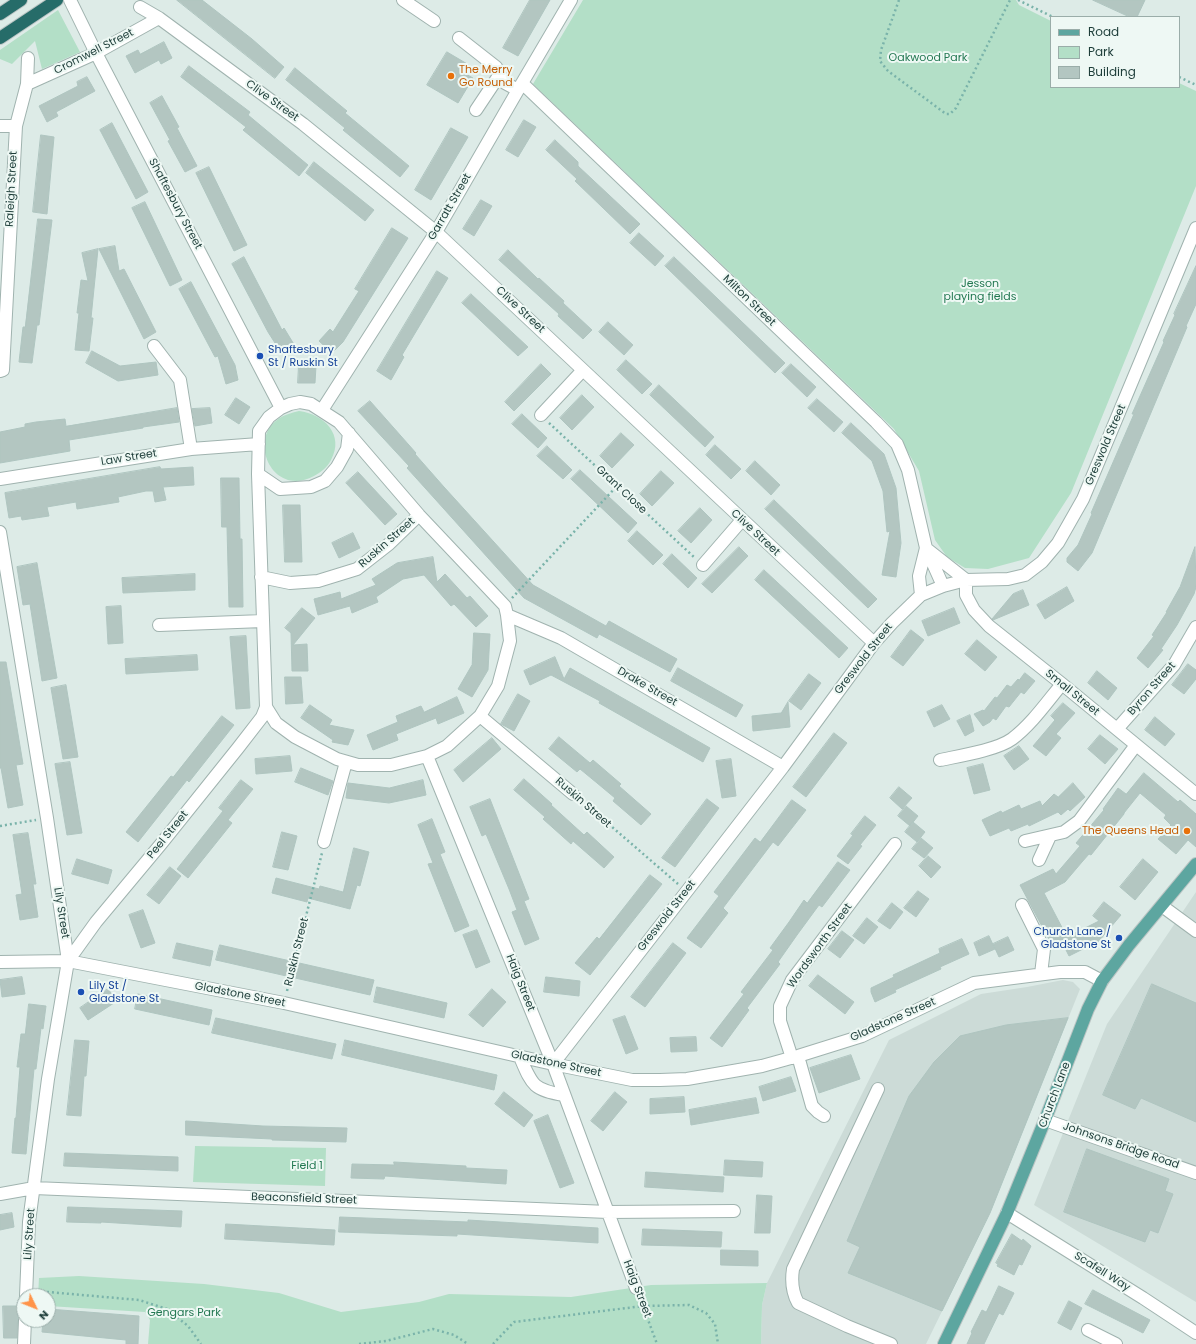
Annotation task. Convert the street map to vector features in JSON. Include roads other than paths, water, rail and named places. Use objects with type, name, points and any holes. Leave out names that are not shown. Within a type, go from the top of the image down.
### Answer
[{"type":"highway","points":[[0,14],[21,0]]},
{"type":"highway","points":[[0,38],[57,0]]},
{"type":"main road","name":"Church Lane","points":[[944,1344],[1007,1214],[1088,1009],[1102,981],[1129,945],[1196,864]]},
{"type":"street","name":"Shaftesbury Street","points":[[70,0],[96,53],[281,408]]},
{"type":"street","points":[[403,0],[419,4],[434,21]]},
{"type":"street","name":"Garratt Street","points":[[322,410],[436,232],[571,0]]},
{"type":"street","name":"Clive Street","points":[[140,7],[159,18],[303,124],[436,232],[874,644]]},
{"type":"street","name":"Cromwell Street","points":[[27,84],[96,53],[159,18]]},
{"type":"street","name":"Milton Street","points":[[458,38],[496,67],[505,83],[520,86],[876,422],[897,444],[908,470],[926,548],[943,586]]},
{"type":"street","name":"Raleigh Street","points":[[2,370],[16,126],[27,84],[28,58]]},
{"type":"street","points":[[476,110],[500,74]]},
{"type":"street","points":[[0,126],[16,126]]},
{"type":"street","name":"Greswold Street","points":[[553,1064],[783,767],[874,644],[892,623],[921,595],[943,586],[966,580],[1008,579],[1024,574],[1042,562],[1058,543],[1083,499],[1196,228]]},
{"type":"street","points":[[154,346],[180,380],[191,449]]},
{"type":"street","points":[[541,415],[583,370]]},
{"type":"street","name":"Ruskin Street","points":[[266,707],[258,444],[260,431],[269,417],[281,408],[290,404],[300,402],[311,404],[339,422],[419,515],[506,611]]},
{"type":"street","points":[[258,474],[280,489],[311,487],[325,481],[337,467],[347,449],[349,433]]},
{"type":"street","name":"Law Street","points":[[0,479],[191,449],[258,444]]},
{"type":"street","name":"Ruskin Street","points":[[261,577],[290,583],[318,581],[356,569],[389,544],[419,515]]},
{"type":"street","points":[[703,565],[742,520]]},
{"type":"street","name":"Lily Street","points":[[0,532],[47,818],[68,962],[48,1079],[29,1222],[27,1288]]},
{"type":"street","points":[[926,548],[966,580]]},
{"type":"street","name":"Milton Street","points":[[921,595],[919,576],[926,548]]},
{"type":"street","name":"Small Street","points":[[966,580],[966,595],[974,610],[989,626],[1196,794]]},
{"type":"street","points":[[266,707],[276,723],[296,737],[337,759],[346,762],[358,765],[391,765],[427,756],[447,746],[480,716],[498,686],[510,641],[506,611]]},
{"type":"street","name":"Drake Street","points":[[506,611],[561,638],[783,767]]},
{"type":"street","points":[[159,625],[263,621]]},
{"type":"street","name":"Byron Street","points":[[1117,729],[1174,664],[1196,627]]},
{"type":"street","points":[[940,760],[994,748],[1011,740],[1025,728],[1062,684]]},
{"type":"street","name":"Peel Street","points":[[68,962],[96,922],[162,844],[238,748],[262,717],[266,707]]},
{"type":"street","name":"Ruskin Street","points":[[480,716],[573,794]]},
{"type":"street","points":[[1025,841],[1064,832],[1079,821],[1136,745]]},
{"type":"street","name":"Haig Street","points":[[427,756],[553,1064],[636,1288]]},
{"type":"street","points":[[324,842],[346,762]]},
{"type":"street","points":[[1039,860],[1050,836]]},
{"type":"street","name":"Wordsworth Street","points":[[824,1116],[812,1106],[795,1057],[780,1021],[780,1006],[792,980],[895,844]]},
{"type":"street","points":[[1022,905],[1044,949],[1041,974]]},
{"type":"street","points":[[1162,906],[1196,931]]},
{"type":"street","name":"Gladstone Street","points":[[0,962],[68,962],[284,1003],[520,1057],[632,1080],[687,1079],[762,1066],[795,1057],[862,1036],[974,983],[1060,972],[1085,972],[1102,981]]},
{"type":"street","points":[[520,1057],[529,1079],[536,1087],[547,1092],[564,1094]]},
{"type":"street","points":[[878,1089],[793,1269],[791,1279],[792,1290],[798,1303],[890,1344]]},
{"type":"street","name":"Johnsons Bridge Road","points":[[1045,1120],[1196,1173]]},
{"type":"street","name":"Beaconsfield Street","points":[[0,1194],[34,1188],[608,1212]]},
{"type":"street","points":[[608,1212],[734,1211]]},
{"type":"street","name":"Scafell Way","points":[[1007,1214],[1143,1298],[1196,1333]]},
{"type":"street","points":[[24,1344],[25,1328]]},
{"type":"street","points":[[1088,1330],[1108,1343]]},
{"type":"place","name":"The Merry Go Round","points":[[451,76]]},
{"type":"place","name":"Shaftesbury St / Ruskin St","points":[[260,356]]},
{"type":"place","name":"The Queens Head","points":[[1187,831]]},
{"type":"place","name":"Church Lane / Gladstone St","points":[[1119,938]]},
{"type":"place","name":"Lily St / Gladstone St","points":[[81,992]]},
{"type":"park label","name":"Oakwood Park","points":[[928,58]]},
{"type":"park label","name":"Jesson playing fields","points":[[980,290]]},
{"type":"park label","name":"Field 1","points":[[307,1166]]},
{"type":"park label","name":"Gengars Park","points":[[184,1313]]}]
